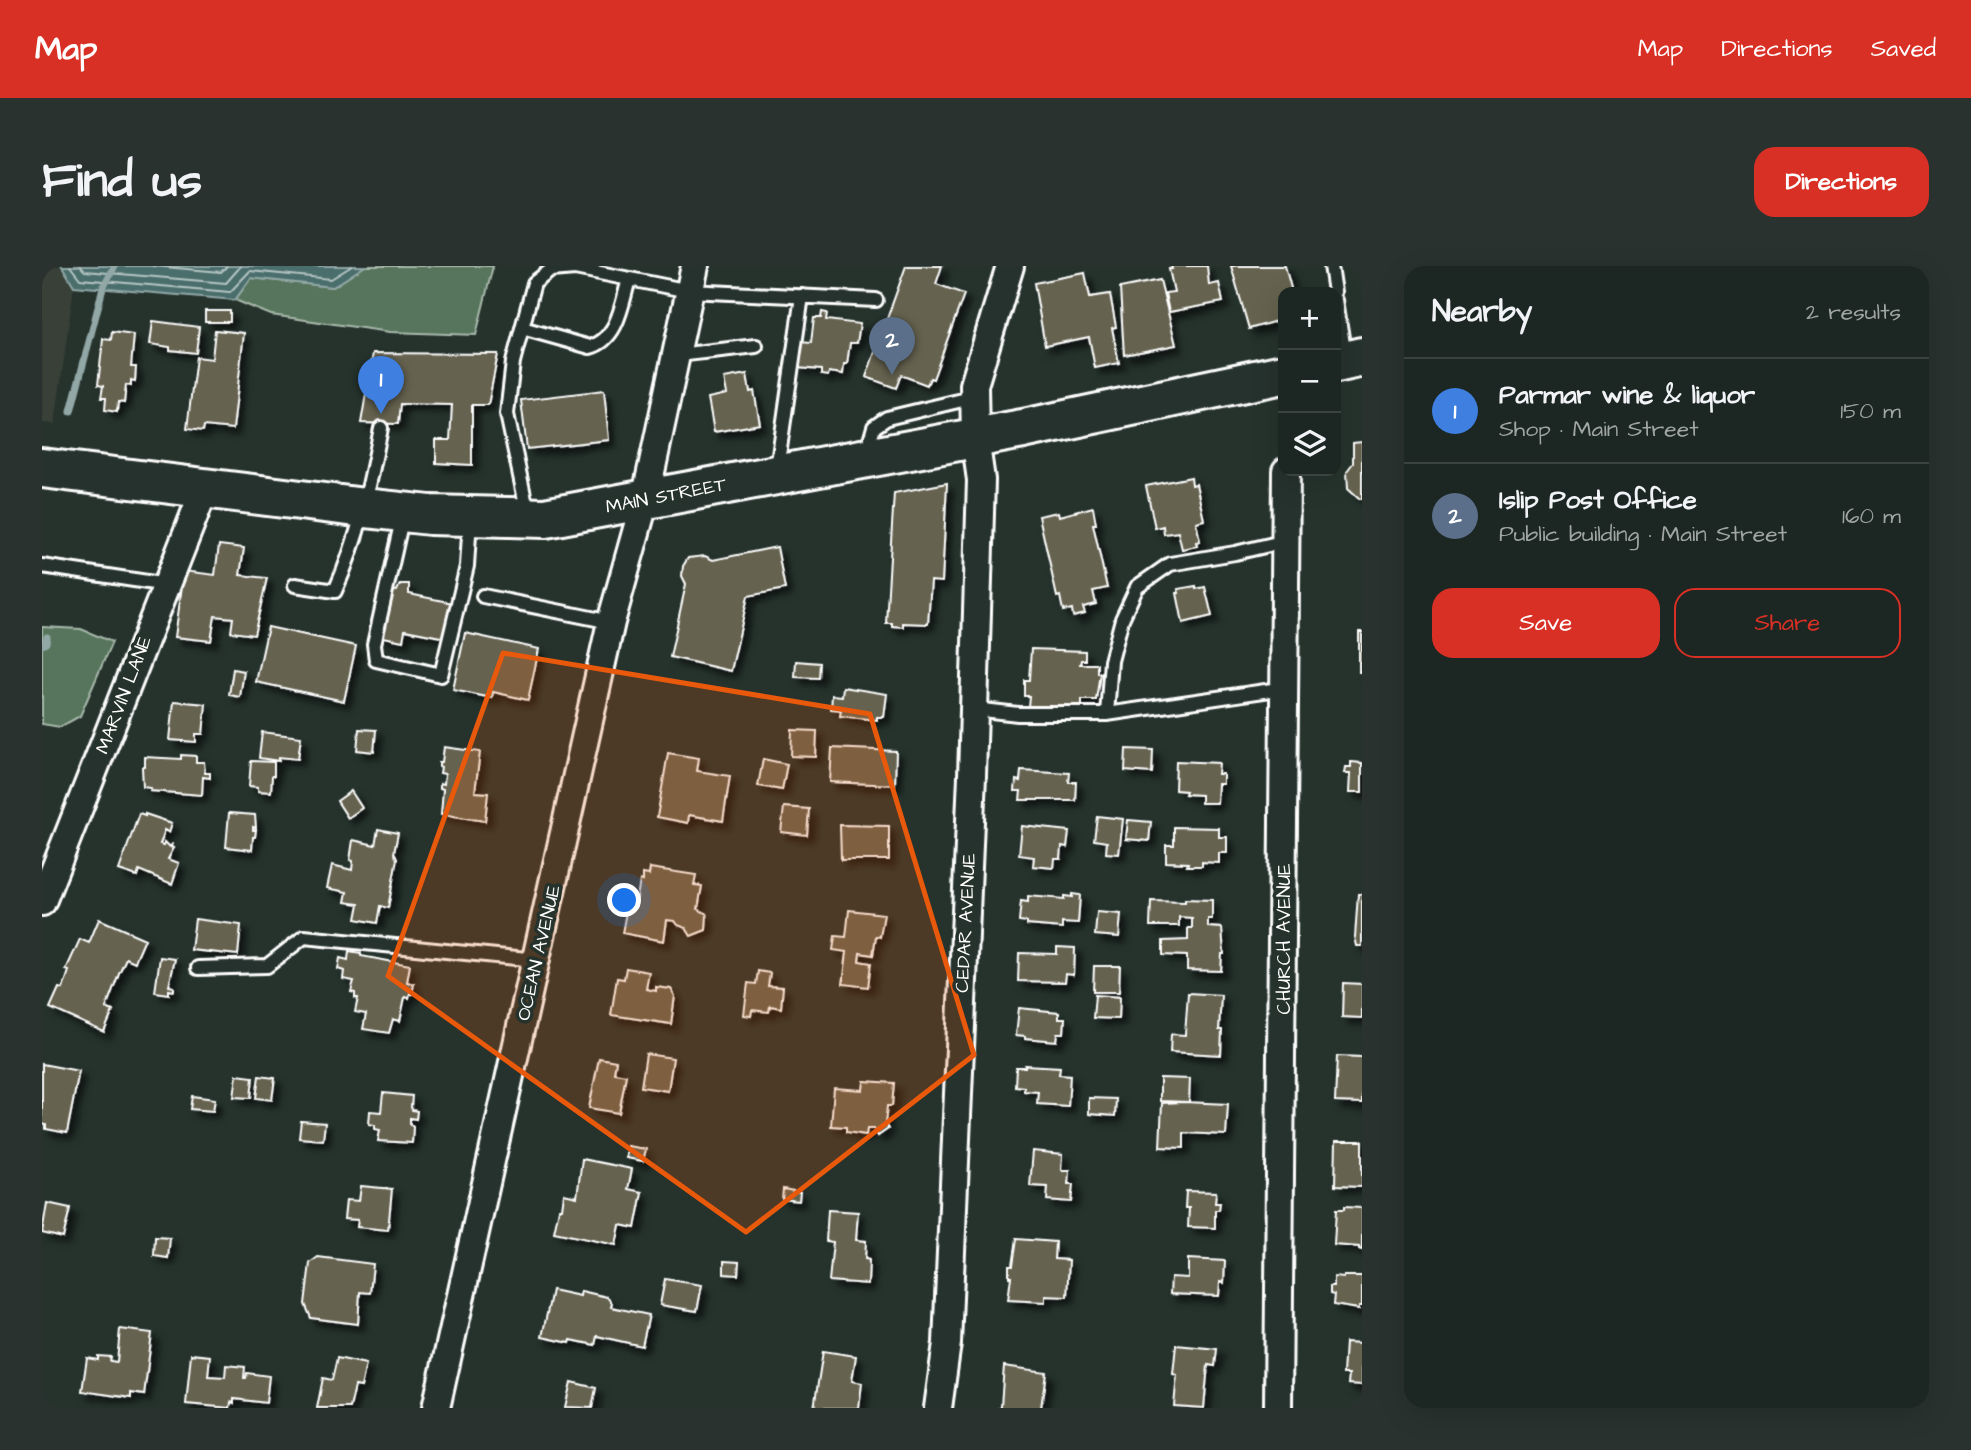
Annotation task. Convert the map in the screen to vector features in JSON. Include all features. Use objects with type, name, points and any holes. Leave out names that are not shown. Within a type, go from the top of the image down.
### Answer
[{"type":"main road","name":"MAIN STREET","points":[[42,468],[404,512],[545,518],[1023,429],[1278,375]]},
{"type":"street","name":"CEDAR AVENUE","points":[[938,1408],[947,1343],[974,709],[981,480],[975,438],[974,385],[1010,266]]},
{"type":"street","name":"OCEAN AVENUE","points":[[436,1408],[611,622],[645,500],[692,279]]},
{"type":"street","name":"CHURCH AVENUE","points":[[1278,1408],[1286,476]]},
{"type":"street","name":"MARVIN LANE","points":[[42,902],[205,488]]},
{"type":"lane","points":[[1331,266],[1334,287]]},
{"type":"lane","points":[[529,518],[507,414],[513,362],[534,283],[551,270],[575,268],[629,279],[692,279],[802,296],[876,300]]},
{"type":"lane","points":[[522,328],[590,347],[599,345],[614,327],[629,279]]},
{"type":"lane","points":[[777,475],[802,296]]},
{"type":"lane","points":[[1341,324],[1348,360]]},
{"type":"lane","points":[[677,355],[756,346]]},
{"type":"lane","points":[[864,458],[874,427],[887,418],[975,397]]},
{"type":"lane","points":[[295,585],[335,591],[346,567],[365,508],[381,428]]},
{"type":"lane","points":[[404,512],[374,644],[376,660],[441,675],[467,566],[471,516]]},
{"type":"lane","points":[[1107,714],[1111,661],[1122,620],[1137,587],[1170,564],[1286,541]]},
{"type":"lane","points":[[42,566],[167,585]]},
{"type":"lane","points":[[483,596],[611,622]]},
{"type":"lane","points":[[974,709],[1018,714],[1107,714],[1285,688]]},
{"type":"lane","points":[[198,968],[267,966],[304,937],[537,960]]},
{"type":"highlighted area","points":[[503,653],[870,714],[974,1055],[746,1232],[388,976]]},
{"type":"shaded area","points":[[42,266],[62,266],[74,286],[55,424],[42,423]]},
{"type":"green space","points":[[365,266],[493,266],[476,335],[390,332],[271,315],[235,300],[251,278],[333,287]]},
{"type":"green space","points":[[42,627],[81,629],[112,642],[80,716],[60,727],[42,724]]},
{"type":"water","points":[[62,266],[365,266],[333,287],[251,278],[235,300],[74,286]]},
{"type":"building","points":[[906,266],[942,266],[936,284],[964,294],[933,379],[930,378],[927,385],[901,375],[896,388],[866,377]]},
{"type":"building","points":[[1171,266],[1207,266],[1209,285],[1219,283],[1223,302],[1169,312],[1165,293],[1174,292],[1169,269],[1172,269]]},
{"type":"building","points":[[1231,266],[1285,266],[1291,287],[1278,287],[1278,320],[1249,329]]},
{"type":"building","points":[[1085,273],[1090,297],[1110,294],[1116,327],[1112,328],[1119,363],[1095,368],[1089,337],[1045,346],[1034,283]]},
{"type":"building","points":[[1160,280],[1176,345],[1124,355],[1120,288]]},
{"type":"building","points":[[205,311],[230,311],[230,322],[205,322]]},
{"type":"building","points":[[822,312],[827,313],[826,320],[860,324],[857,343],[850,343],[843,374],[829,372],[828,376],[821,375],[821,370],[797,368],[800,342],[811,343],[814,318],[821,318]]},
{"type":"building","points":[[153,321],[199,327],[196,353],[150,344]]},
{"type":"building","points":[[215,330],[244,333],[233,429],[204,426],[203,431],[187,429],[196,357],[212,359]]},
{"type":"building","points":[[112,332],[134,335],[131,367],[136,367],[135,381],[131,380],[131,386],[126,385],[124,403],[118,402],[117,412],[105,410],[106,398],[101,398],[103,386],[98,385],[103,339],[111,340]]},
{"type":"building","points":[[373,353],[498,354],[488,405],[472,405],[472,465],[436,463],[436,440],[450,440],[452,405],[400,404],[398,424],[361,423]]},
{"type":"building","points":[[747,374],[750,392],[754,391],[760,424],[714,432],[708,398],[727,394],[724,378]]},
{"type":"building","points":[[604,390],[609,440],[527,449],[521,400]]},
{"type":"building","points":[[1362,442],[1360,499],[1348,488],[1347,471],[1353,463],[1353,443]]},
{"type":"building","points":[[1191,477],[1192,485],[1196,484],[1204,520],[1196,522],[1200,541],[1196,542],[1197,546],[1182,549],[1178,532],[1164,534],[1163,526],[1155,528],[1146,486]]},
{"type":"building","points":[[947,483],[942,582],[931,581],[928,624],[903,623],[903,627],[892,626],[892,623],[886,623],[894,493]]},
{"type":"building","points":[[1093,507],[1096,524],[1093,524],[1107,588],[1093,591],[1096,604],[1083,607],[1085,613],[1073,616],[1072,609],[1063,611],[1060,596],[1057,597],[1039,516],[1059,512],[1060,516]]},
{"type":"building","points":[[219,545],[244,548],[240,575],[267,578],[254,635],[231,632],[233,618],[215,616],[211,641],[175,637],[184,571],[215,575]]},
{"type":"building","points":[[777,547],[785,589],[748,596],[731,671],[670,657],[686,584],[682,576],[683,566],[688,558],[705,556],[713,560]]},
{"type":"building","points":[[400,584],[409,584],[409,594],[453,603],[446,638],[405,630],[403,641],[379,636],[388,590],[397,591]]},
{"type":"building","points":[[1196,586],[1196,589],[1205,587],[1212,616],[1183,623],[1178,589]]},
{"type":"building","points":[[268,627],[356,646],[344,701],[256,682]]},
{"type":"building","points":[[1359,632],[1362,632],[1362,672],[1359,672]]},
{"type":"building","points":[[465,633],[539,649],[528,700],[493,692],[492,698],[453,690]]},
{"type":"building","points":[[1031,649],[1085,651],[1085,660],[1081,660],[1080,664],[1097,664],[1097,673],[1100,673],[1096,700],[1082,700],[1082,709],[1028,707],[1029,696],[1024,696],[1024,680],[1029,680]]},
{"type":"building","points":[[796,661],[819,663],[818,678],[795,677]]},
{"type":"building","points":[[233,669],[244,671],[240,697],[229,695]]},
{"type":"building","points":[[843,687],[887,694],[884,717],[877,717],[877,720],[840,716],[841,710],[831,709],[832,695],[842,696]]},
{"type":"building","points":[[174,701],[206,704],[203,734],[196,734],[196,742],[170,740]]},
{"type":"building","points":[[359,729],[376,730],[374,752],[357,750]]},
{"type":"building","points":[[792,730],[817,731],[816,757],[791,756]]},
{"type":"building","points":[[262,732],[301,737],[298,759],[279,757],[279,761],[259,758]]},
{"type":"building","points":[[444,747],[480,752],[475,792],[488,793],[485,821],[441,814],[443,789],[440,788],[440,783],[444,784],[445,774],[440,773],[439,762],[442,762]]},
{"type":"building","points":[[832,748],[896,751],[895,785],[830,782]]},
{"type":"building","points":[[1126,749],[1153,750],[1152,773],[1125,771]]},
{"type":"building","points":[[668,753],[699,758],[697,771],[730,776],[723,821],[689,815],[688,823],[657,817]]},
{"type":"building","points":[[181,755],[196,756],[196,762],[204,762],[205,773],[210,773],[210,778],[203,777],[202,795],[150,791],[151,788],[143,787],[142,767],[145,767],[145,757],[181,759]]},
{"type":"building","points":[[763,759],[787,764],[782,790],[758,786]]},
{"type":"building","points":[[251,761],[274,762],[271,792],[258,791],[258,787],[249,786]]},
{"type":"building","points":[[1176,761],[1219,763],[1218,774],[1223,774],[1223,784],[1218,784],[1217,803],[1201,803],[1201,795],[1175,790]]},
{"type":"building","points":[[1351,762],[1362,763],[1362,792],[1350,792],[1351,773],[1345,773],[1346,767],[1351,767]]},
{"type":"building","points":[[1021,770],[1069,773],[1068,782],[1076,782],[1075,800],[1020,800],[1021,791],[1015,791]]},
{"type":"building","points":[[351,791],[362,808],[348,818],[337,801]]},
{"type":"building","points":[[784,807],[809,809],[807,835],[781,832]]},
{"type":"building","points":[[229,813],[255,815],[256,828],[253,827],[253,830],[256,830],[252,850],[226,847]]},
{"type":"building","points":[[139,814],[172,823],[169,832],[165,830],[160,844],[164,845],[165,842],[170,847],[173,843],[174,848],[168,859],[179,863],[172,884],[139,870],[137,876],[119,870]]},
{"type":"building","points":[[1097,816],[1123,819],[1119,854],[1106,853],[1107,842],[1094,840]]},
{"type":"building","points":[[1128,820],[1151,822],[1149,841],[1126,839]]},
{"type":"building","points":[[840,825],[889,826],[889,860],[841,860]]},
{"type":"building","points":[[1022,826],[1069,831],[1067,847],[1062,846],[1061,859],[1055,859],[1054,868],[1033,866],[1034,857],[1019,855]]},
{"type":"building","points":[[1174,827],[1219,828],[1219,837],[1227,837],[1227,853],[1219,853],[1219,863],[1202,862],[1202,866],[1166,862],[1166,845],[1174,845]]},
{"type":"building","points":[[378,829],[398,833],[394,853],[397,859],[388,908],[380,906],[377,923],[356,919],[359,904],[345,902],[347,892],[327,888],[332,865],[352,870],[353,861],[350,860],[353,840],[375,845]]},
{"type":"building","points":[[650,868],[696,875],[694,885],[702,886],[698,909],[707,914],[706,930],[691,936],[686,928],[675,921],[667,920],[664,941],[622,933],[629,896],[637,898],[640,880],[643,881],[643,874],[649,875]]},
{"type":"building","points":[[1072,894],[1080,895],[1078,923],[1062,922],[1062,928],[1027,925],[1027,922],[1019,921],[1021,901],[1028,902],[1028,896],[1064,899],[1064,896],[1072,897]]},
{"type":"building","points":[[1358,894],[1362,894],[1362,946],[1357,946],[1355,937]]},
{"type":"building","points":[[1185,899],[1212,900],[1212,919],[1208,919],[1208,927],[1222,928],[1224,954],[1221,971],[1187,970],[1187,956],[1163,955],[1163,941],[1188,940],[1188,928],[1192,928],[1192,918],[1179,917],[1179,926],[1150,926],[1151,901],[1185,902]]},
{"type":"building","points":[[849,910],[884,914],[873,955],[860,953],[859,961],[871,963],[868,987],[843,984],[847,952],[833,950],[835,936],[846,937]]},
{"type":"building","points":[[1097,912],[1121,914],[1119,937],[1095,935]]},
{"type":"building","points":[[99,919],[145,939],[135,962],[126,958],[119,973],[106,1008],[113,1011],[104,1032],[50,1008],[59,988],[63,989],[69,971],[66,970],[80,939],[89,943]]},
{"type":"building","points":[[195,919],[241,925],[238,955],[191,950]]},
{"type":"building","points":[[1057,947],[1075,948],[1074,975],[1066,974],[1065,982],[1018,981],[1019,953],[1057,954]]},
{"type":"building","points":[[349,951],[361,953],[361,956],[410,965],[407,982],[414,984],[412,994],[410,993],[409,998],[405,997],[400,1021],[393,1019],[389,1033],[363,1029],[366,1014],[355,1012],[358,998],[351,992],[354,981],[343,979],[344,971],[338,969],[340,958],[348,960]]},
{"type":"building","points":[[160,957],[175,959],[169,986],[174,987],[174,991],[169,990],[169,994],[155,992]]},
{"type":"building","points":[[1094,966],[1120,966],[1119,992],[1093,992]]},
{"type":"building","points":[[626,968],[649,972],[646,989],[671,989],[675,996],[671,1024],[611,1015],[617,978],[624,979]]},
{"type":"building","points":[[758,971],[770,973],[768,986],[783,987],[781,1008],[770,1006],[769,1012],[752,1010],[751,1016],[744,1015],[748,983],[756,984]]},
{"type":"building","points":[[1343,983],[1362,984],[1362,1018],[1342,1017]]},
{"type":"building","points":[[1188,993],[1221,995],[1221,1055],[1170,1052],[1171,1034],[1185,1035]]},
{"type":"building","points":[[1095,995],[1120,997],[1119,1019],[1093,1018]]},
{"type":"building","points":[[1019,1008],[1059,1012],[1059,1018],[1065,1018],[1064,1033],[1058,1033],[1057,1041],[1016,1035]]},
{"type":"building","points":[[646,1054],[673,1058],[668,1091],[641,1087]]},
{"type":"building","points":[[1337,1056],[1362,1057],[1362,1103],[1335,1102]]},
{"type":"building","points":[[599,1058],[616,1061],[614,1073],[626,1075],[619,1113],[589,1108]]},
{"type":"building","points":[[42,1064],[79,1071],[67,1133],[46,1129],[46,1125],[42,1124]]},
{"type":"building","points":[[1016,1067],[1060,1067],[1059,1074],[1070,1075],[1068,1106],[1037,1104],[1038,1092],[1024,1091],[1024,1087],[1015,1086]]},
{"type":"building","points":[[237,1075],[253,1077],[251,1098],[234,1097]]},
{"type":"building","points":[[259,1076],[275,1078],[272,1100],[256,1098]]},
{"type":"building","points":[[1160,1078],[1190,1079],[1189,1102],[1160,1101]]},
{"type":"building","points":[[864,1081],[894,1083],[892,1106],[887,1106],[885,1124],[888,1129],[878,1136],[874,1129],[867,1129],[866,1135],[846,1132],[846,1127],[831,1126],[834,1088],[863,1090]]},
{"type":"building","points":[[383,1093],[412,1096],[412,1110],[417,1111],[416,1119],[410,1118],[413,1127],[412,1143],[378,1141],[380,1130],[369,1124],[370,1111],[381,1112]]},
{"type":"building","points":[[192,1096],[215,1099],[213,1111],[190,1109]]},
{"type":"building","points":[[1089,1098],[1116,1099],[1115,1116],[1089,1114]]},
{"type":"building","points":[[1162,1103],[1228,1104],[1226,1135],[1184,1133],[1184,1148],[1160,1147]]},
{"type":"building","points":[[301,1121],[325,1123],[323,1140],[299,1138]]},
{"type":"building","points":[[1336,1141],[1362,1141],[1362,1187],[1335,1186]]},
{"type":"building","points":[[628,1146],[646,1149],[643,1161],[626,1158]]},
{"type":"building","points":[[1033,1151],[1063,1154],[1062,1170],[1070,1170],[1069,1184],[1073,1184],[1071,1202],[1047,1200],[1048,1187],[1030,1186]]},
{"type":"building","points":[[582,1159],[632,1169],[628,1189],[642,1192],[635,1228],[620,1225],[616,1245],[554,1232],[564,1194],[577,1197]]},
{"type":"building","points":[[361,1186],[392,1189],[388,1230],[357,1227],[358,1220],[344,1219],[346,1200],[359,1201]]},
{"type":"building","points":[[783,1189],[800,1192],[799,1201],[782,1199]]},
{"type":"building","points":[[1186,1191],[1216,1192],[1215,1203],[1220,1203],[1219,1210],[1215,1210],[1215,1228],[1188,1227]]},
{"type":"building","points":[[47,1203],[70,1208],[63,1238],[42,1233]]},
{"type":"building","points":[[1344,1207],[1362,1208],[1362,1250],[1359,1247],[1334,1245],[1336,1210],[1344,1210]]},
{"type":"building","points":[[828,1210],[858,1212],[856,1240],[866,1241],[865,1259],[869,1260],[868,1284],[829,1281],[833,1242],[826,1241]]},
{"type":"building","points":[[155,1237],[170,1238],[168,1258],[154,1256]]},
{"type":"building","points":[[1016,1239],[1055,1242],[1054,1259],[1069,1260],[1067,1297],[1046,1296],[1046,1302],[1008,1300],[1011,1277],[1009,1266],[1012,1266]]},
{"type":"building","points":[[318,1257],[373,1264],[370,1293],[360,1292],[358,1324],[311,1318],[305,1304],[310,1263]]},
{"type":"building","points":[[1188,1259],[1225,1261],[1224,1283],[1220,1282],[1219,1296],[1170,1294],[1171,1277],[1188,1278]]},
{"type":"building","points":[[724,1261],[739,1262],[738,1275],[724,1274]]},
{"type":"building","points":[[1362,1276],[1362,1306],[1359,1306],[1359,1309],[1333,1305],[1334,1295],[1330,1294],[1330,1287],[1334,1287],[1334,1277]]},
{"type":"building","points":[[665,1279],[702,1285],[697,1311],[660,1305]]},
{"type":"building","points":[[552,1290],[580,1296],[581,1291],[607,1297],[612,1303],[611,1307],[649,1315],[642,1346],[597,1336],[595,1345],[542,1337]]},
{"type":"building","points":[[120,1329],[152,1333],[144,1395],[131,1393],[131,1398],[82,1391],[87,1358],[98,1360],[98,1356],[111,1357],[110,1361],[117,1362]]},
{"type":"building","points":[[1345,1342],[1362,1343],[1362,1385],[1348,1384],[1349,1374],[1343,1374]]},
{"type":"building","points":[[1176,1345],[1217,1349],[1215,1366],[1208,1365],[1204,1408],[1174,1406]]},
{"type":"building","points":[[823,1351],[856,1356],[852,1381],[862,1383],[859,1408],[814,1408]]},
{"type":"building","points":[[191,1354],[210,1356],[208,1376],[225,1377],[226,1365],[245,1367],[244,1378],[247,1373],[269,1376],[266,1403],[234,1399],[230,1408],[186,1404]]},
{"type":"building","points":[[337,1358],[366,1364],[361,1387],[355,1386],[350,1408],[317,1408],[323,1378],[332,1380]]},
{"type":"building","points":[[1004,1366],[1046,1372],[1041,1408],[998,1408],[1001,1406]]},
{"type":"building","points":[[571,1382],[596,1388],[592,1408],[565,1407]]},
{"type":"waterway","points":[[71,411],[103,288],[115,266]]},
{"type":"waterway","points":[[42,645],[46,643],[47,637]]},
{"type":"place","name":"Islip Post Office","points":[[892,375]]},
{"type":"place","name":"Parmar wine & liquor","points":[[381,414]]}]
